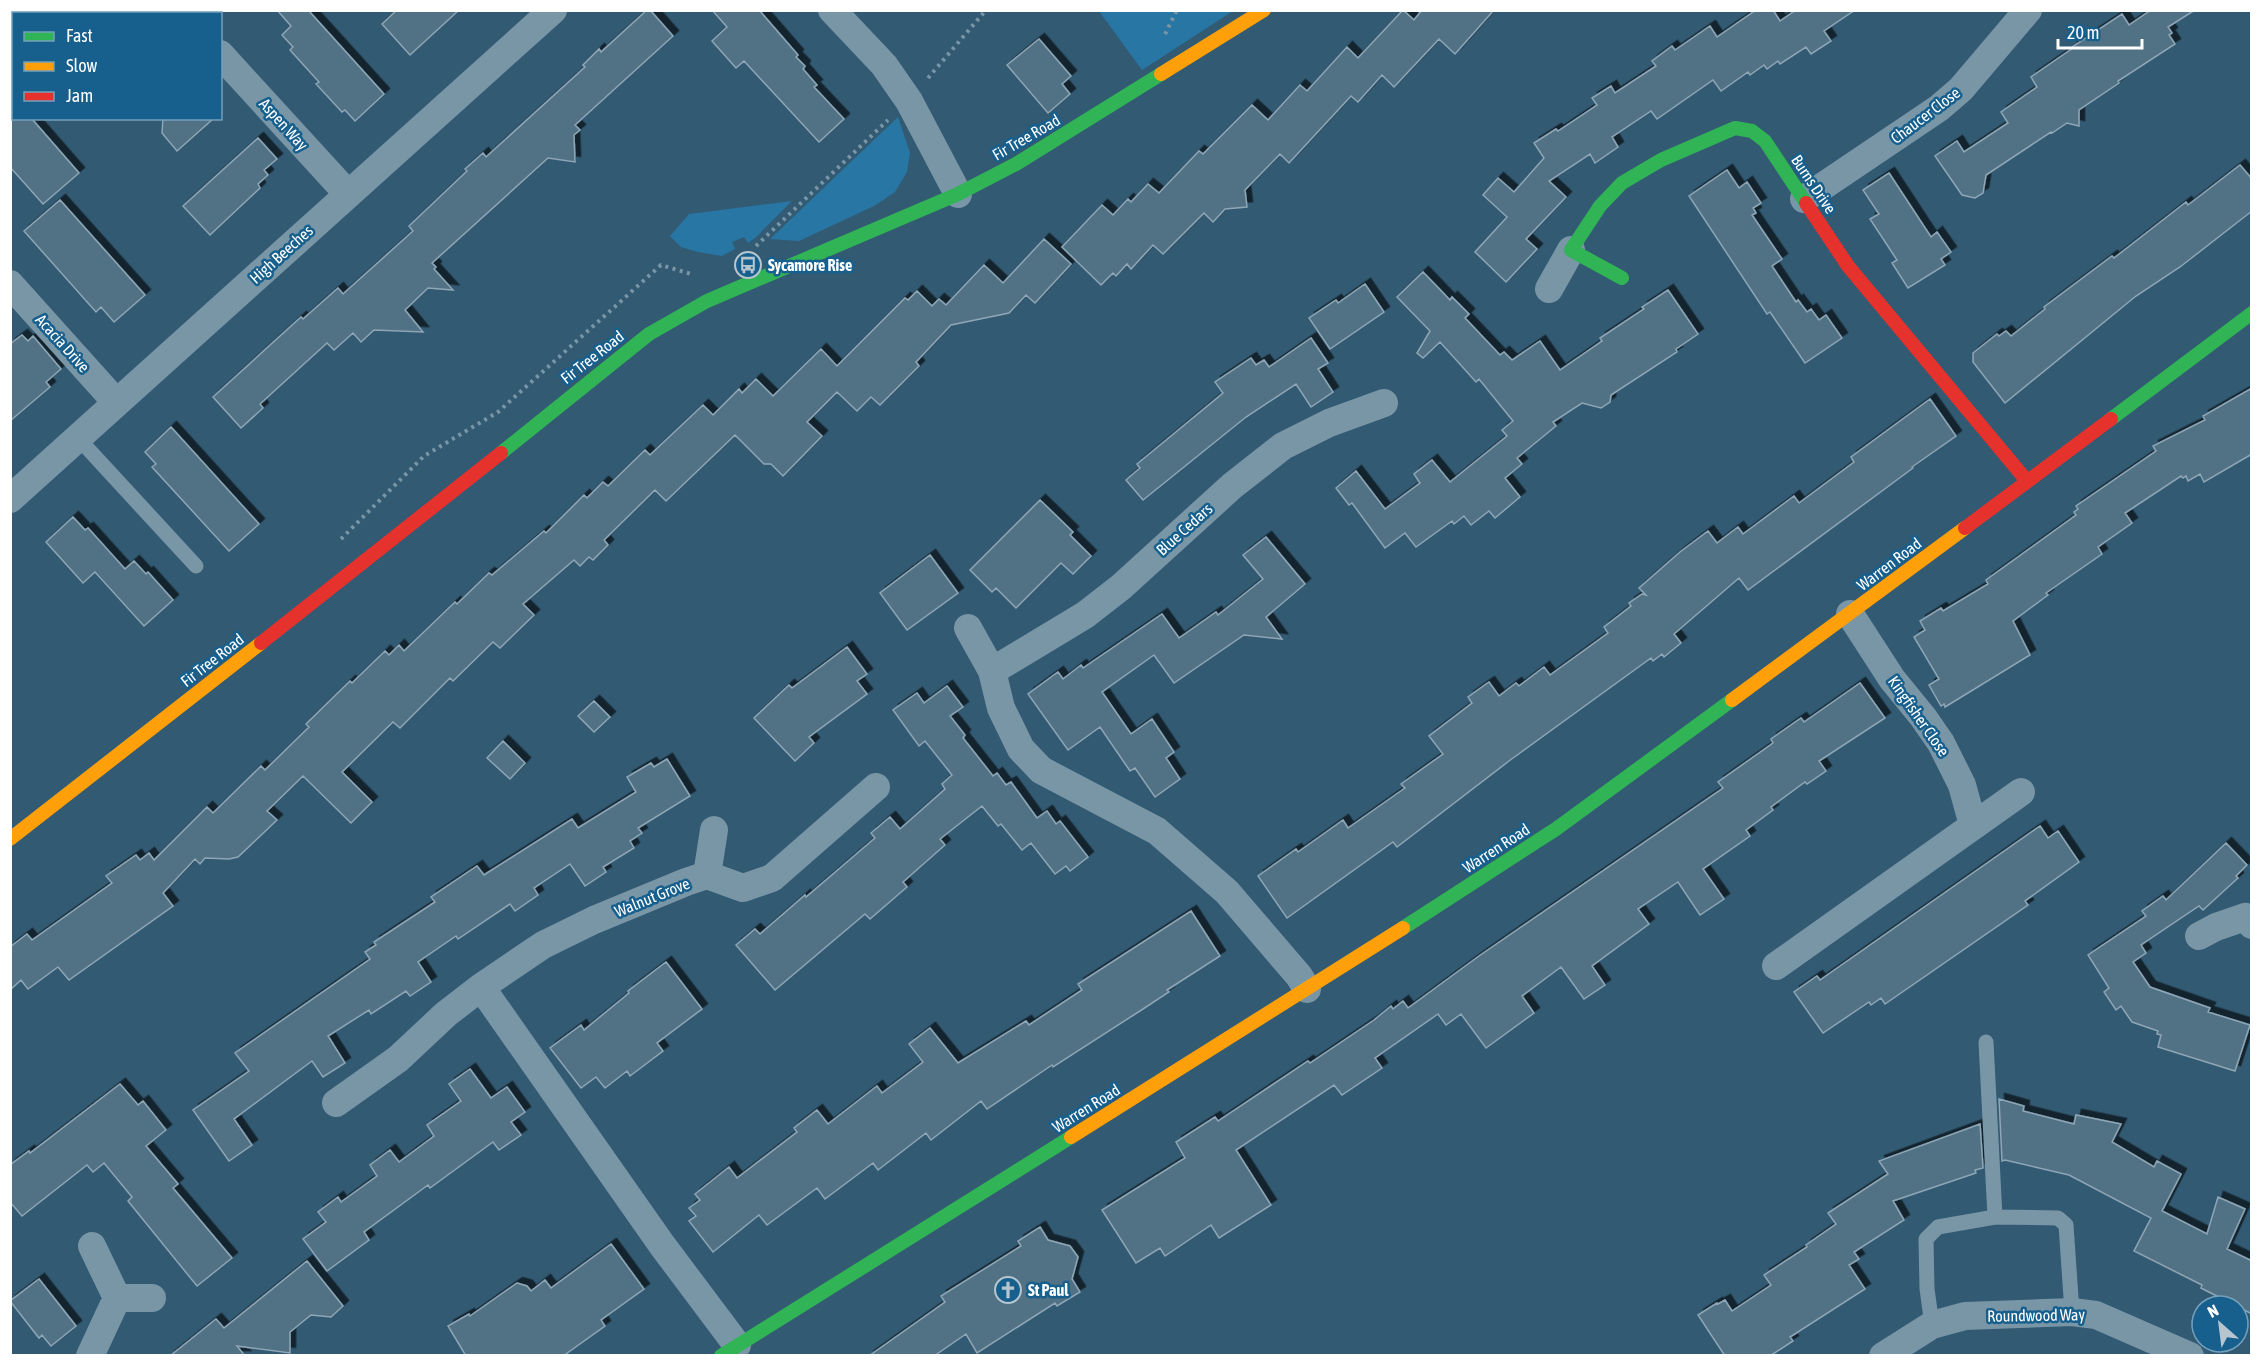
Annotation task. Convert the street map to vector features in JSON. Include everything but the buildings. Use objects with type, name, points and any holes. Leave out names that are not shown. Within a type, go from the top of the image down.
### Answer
[{"type":"street","name":"High Beeches","points":[[10,499],[553,10]]},
{"type":"street","points":[[832,10],[884,65],[909,101],[958,194]]},
{"type":"street","name":"Fir Tree Road","points":[[10,839],[367,560],[649,334],[706,300],[958,194],[1036,152],[1264,10]]},
{"type":"street","name":"Chaucer Close","points":[[1804,199],[1939,108],[1961,89],[2028,10]]},
{"type":"street","name":"Aspen Way","points":[[222,56],[348,194]]},
{"type":"street","name":"Burns Drive","points":[[1571,250],[1585,225],[1622,183],[1652,165],[1735,128],[1753,131],[1762,138],[1848,266],[2027,481]]},
{"type":"street","points":[[1549,289],[1571,250],[1622,279]]},
{"type":"street","name":"Acacia Drive","points":[[10,284],[116,402]]},
{"type":"street","name":"Warren Road","points":[[729,1351],[1307,989],[1556,829],[1850,614],[2252,313]]},
{"type":"street","name":"Blue Cedars","points":[[992,671],[1085,615],[1121,586],[1232,486],[1283,446],[1329,423],[1384,403]]},
{"type":"street","name":"Kingfisher Close","points":[[1850,614],[1892,679],[1941,743],[1962,784],[1973,825]]},
{"type":"street","points":[[968,628],[992,671],[1001,708],[1021,749],[1041,770],[1157,831],[1227,892],[1299,976],[1307,989]]},
{"type":"street","name":"Walnut Grove","points":[[336,1102],[398,1059],[446,1014],[481,987],[553,940],[594,920],[707,875],[743,888],[772,878],[876,787]]},
{"type":"street","points":[[1776,966],[2021,792]]},
{"type":"street","points":[[707,875],[714,830]]},
{"type":"street","points":[[2199,936],[2216,927],[2249,916]]},
{"type":"street","points":[[481,987],[662,1245],[729,1351]]},
{"type":"street","points":[[92,1246],[117,1298]]},
{"type":"street","points":[[117,1298],[152,1298]]},
{"type":"street","points":[[90,1356],[117,1298]]},
{"type":"street","name":"Roundwood Way","points":[[1883,1356],[1932,1325],[1965,1316],[2072,1312],[2096,1315],[2158,1349],[2190,1356]]},
{"type":"lane","points":[[78,438],[196,566]]},
{"type":"lane","points":[[1986,1042],[1995,1217]]},
{"type":"lane","points":[[1932,1325],[1927,1289],[1926,1239],[1938,1227],[1995,1217],[2058,1218],[2066,1225],[2072,1312]]},
{"type":"path","points":[[909,101],[986,10]]},
{"type":"shaded area","points":[[1099,11],[1233,11],[1142,70]]},
{"type":"shaded area","points":[[898,117],[910,153],[907,172],[895,192],[874,206],[799,241],[770,239]]},
{"type":"shaded area","points":[[792,201],[755,238],[748,243],[744,237],[732,242],[735,249],[722,256],[681,247],[670,236],[689,214]]},
{"type":"traffic: fast","points":[[501,453],[649,334],[707,301],[958,194],[1016,164],[1161,74]]},
{"type":"traffic: fast","points":[[1622,278],[1571,250],[1600,206],[1622,183],[1661,160],[1735,128],[1752,131],[1765,141],[1806,203]]},
{"type":"traffic: fast","points":[[2111,419],[2252,313]]},
{"type":"traffic: fast","points":[[1403,928],[1556,829],[1732,700]]},
{"type":"traffic: fast","points":[[721,1356],[1071,1137]]},
{"type":"traffic: slow","points":[[1161,74],[1264,10]]},
{"type":"traffic: slow","points":[[1732,700],[1965,528]]},
{"type":"traffic: slow","points":[[10,839],[261,643]]},
{"type":"traffic: slow","points":[[1071,1137],[1403,928]]},
{"type":"traffic: jam","points":[[1806,203],[1848,266],[2027,481]]},
{"type":"traffic: jam","points":[[1965,528],[2111,419]]},
{"type":"traffic: jam","points":[[261,643],[501,453]]},
{"type":"place","name":"Sycamore Rise","points":[[748,265]]},
{"type":"place","name":"St Paul","points":[[1008,1290]]}]
